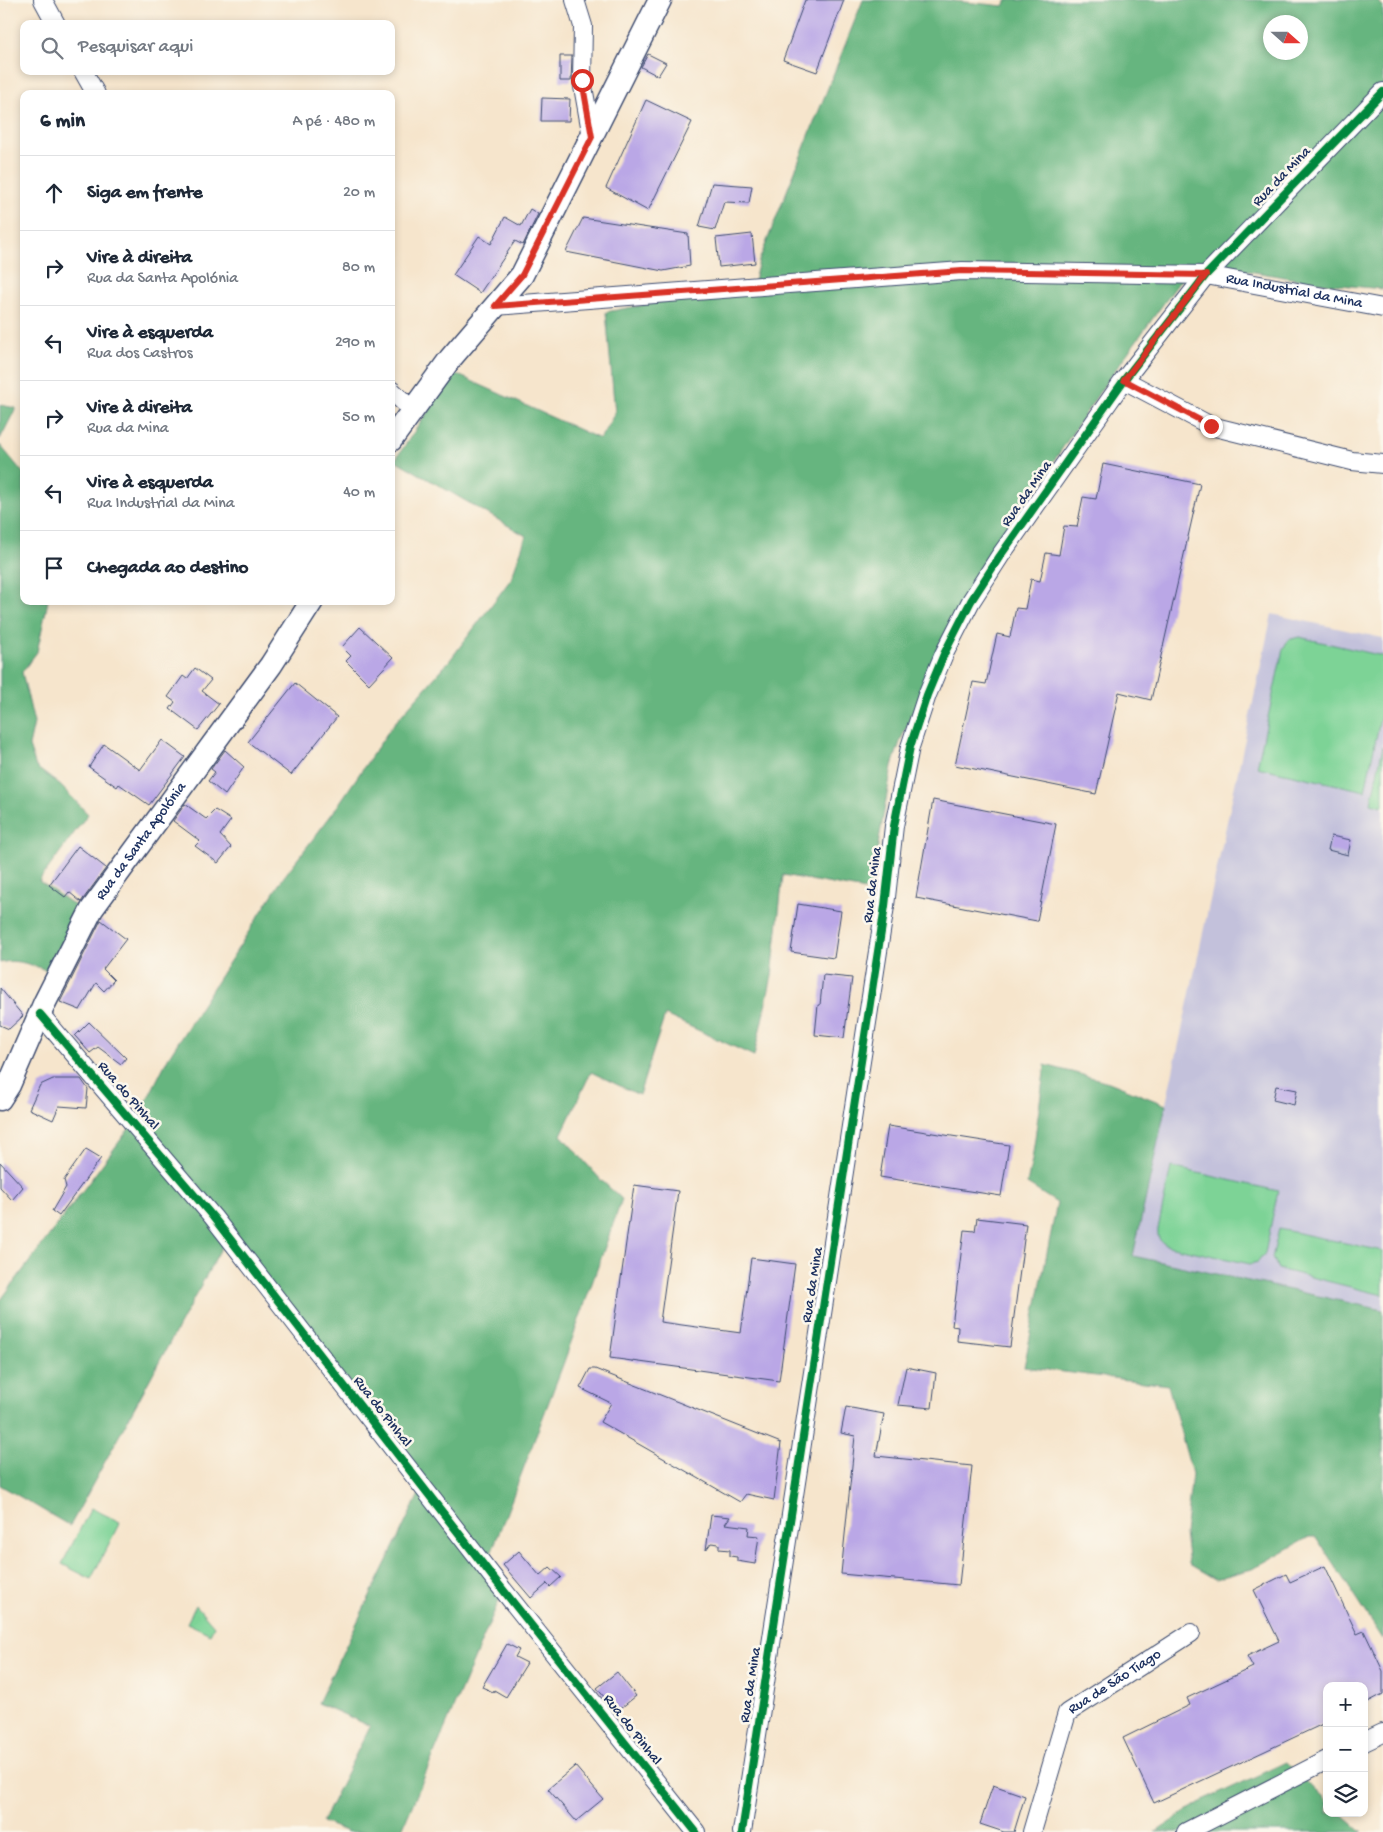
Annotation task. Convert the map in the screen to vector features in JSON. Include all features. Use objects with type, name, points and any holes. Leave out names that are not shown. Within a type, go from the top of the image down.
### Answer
[{"type":"street","points":[[43,0],[54,20]]},
{"type":"street","points":[[575,0],[583,26],[582,80],[592,137]]},
{"type":"street","points":[[395,434],[450,359],[522,275],[660,0]]},
{"type":"street","points":[[85,75],[94,90]]},
{"type":"street","name":"Rua da Mina","points":[[742,1832],[885,906],[894,826],[910,747],[930,686],[971,601],[1000,556],[1124,380],[1206,275],[1383,92]]},
{"type":"street","name":"Rua Industrial da Mina","points":[[495,306],[962,271],[1206,275],[1383,308]]},
{"type":"street","points":[[1124,380],[1211,426],[1352,461],[1383,464]]},
{"type":"street","points":[[395,394],[412,410]]},
{"type":"street","name":"Rua da Santa Apolónia","points":[[3,1089],[92,909],[271,665],[309,605]]},
{"type":"street","name":"Rua do Pinhal","points":[[40,1014],[213,1217],[498,1584],[696,1832]]},
{"type":"street","name":"Rua de São Tiago","points":[[1032,1832],[1067,1713],[1191,1634]]},
{"type":"street","points":[[1368,1740],[1383,1732]]},
{"type":"street","points":[[1186,1832],[1323,1762]]},
{"type":"shaded area","points":[[1272,614],[1383,638],[1383,1310],[1133,1256]]},
{"type":"green space","points":[[863,0],[944,0],[1004,6],[1007,0],[1376,0],[1383,6],[1383,289],[1320,283],[1200,263],[1180,281],[1105,384],[1040,482],[964,606],[901,739],[892,766],[870,891],[783,875],[772,976],[754,1056],[665,1015],[639,1095],[591,1072],[561,1135],[601,1180],[622,1199],[564,1362],[489,1559],[500,1598],[401,1832],[348,1832],[322,1822],[370,1726],[318,1703],[425,1482],[225,1241],[70,1526],[0,1485],[0,1301],[140,1114],[168,1058],[283,878],[332,814],[392,726],[450,660],[511,579],[526,536],[395,460],[445,386],[456,374],[600,439],[615,413],[606,312],[717,291],[752,289],[759,261]]},
{"type":"green space","points":[[0,405],[16,408],[0,439]]},
{"type":"green space","points":[[0,445],[20,469],[20,605],[47,605],[37,652],[22,672],[34,723],[29,746],[36,767],[61,786],[88,814],[39,881],[78,908],[51,972],[19,962],[0,963]]},
{"type":"green space","points":[[1299,637],[1383,656],[1383,705],[1365,791],[1257,767],[1283,649],[1288,640]]},
{"type":"green space","points":[[1383,746],[1383,806],[1371,803]]},
{"type":"green space","points":[[1045,1065],[1109,1082],[1166,1105],[1133,1256],[1383,1310],[1383,1639],[1316,1537],[1309,1537],[1252,1569],[1215,1579],[1189,1564],[1185,1534],[1192,1474],[1168,1385],[1024,1367],[1057,1203],[1027,1184]]},
{"type":"green space","points":[[1171,1167],[1278,1191],[1265,1253],[1258,1262],[1250,1264],[1168,1246],[1161,1241],[1158,1229]]},
{"type":"green space","points":[[1279,1229],[1383,1251],[1383,1295],[1278,1269],[1272,1258]]},
{"type":"green space","points":[[91,1508],[120,1522],[91,1579],[62,1564]]},
{"type":"green space","points":[[196,1605],[214,1626],[210,1634],[187,1623]]},
{"type":"green space","points":[[1286,1762],[1323,1798],[1323,1817],[1345,1817],[1362,1832],[1155,1832],[1199,1803]]},
{"type":"building","points":[[805,0],[844,0],[817,72],[783,60]]},
{"type":"building","points":[[648,54],[666,63],[658,76],[641,67]]},
{"type":"building","points":[[560,56],[572,56],[571,81],[560,81]]},
{"type":"building","points":[[542,98],[570,99],[569,121],[541,121]]},
{"type":"building","points":[[646,100],[692,122],[648,211],[606,188]]},
{"type":"building","points":[[712,183],[752,186],[749,203],[724,202],[715,230],[699,227]]},
{"type":"building","points":[[530,209],[538,214],[523,245],[515,241],[480,293],[453,275],[479,236],[491,244],[505,217],[521,226]]},
{"type":"building","points":[[583,218],[688,234],[690,266],[663,271],[566,252]]},
{"type":"building","points":[[752,234],[755,263],[719,267],[716,238]]},
{"type":"building","points":[[1103,464],[1200,484],[1151,700],[1119,692],[1096,794],[955,765],[973,682],[986,684],[997,634],[1010,637],[1016,608],[1025,609],[1031,579],[1040,581],[1046,553],[1059,555],[1064,526],[1077,527],[1083,497],[1096,499]]},
{"type":"building","points":[[360,627],[393,658],[369,684],[346,661],[351,656],[342,647]]},
{"type":"building","points":[[195,668],[211,680],[202,691],[219,704],[198,730],[170,709],[175,702],[168,697],[183,676],[187,679]]},
{"type":"building","points":[[295,683],[337,717],[291,775],[248,742]]},
{"type":"building","points":[[162,740],[185,757],[149,805],[119,784],[117,787],[89,767],[104,744],[140,770]]},
{"type":"building","points":[[225,750],[244,767],[225,795],[208,781],[215,772],[211,769]]},
{"type":"building","points":[[933,800],[1056,824],[1037,921],[916,898]]},
{"type":"building","points":[[185,804],[206,819],[215,810],[231,820],[220,835],[231,847],[218,863],[195,846],[200,841],[173,821]]},
{"type":"building","points":[[1331,836],[1351,840],[1348,855],[1328,850]]},
{"type":"building","points":[[78,846],[106,868],[81,902],[69,892],[65,897],[49,885]]},
{"type":"building","points":[[798,904],[841,911],[834,958],[791,952]]},
{"type":"building","points":[[101,920],[126,939],[103,969],[114,980],[104,991],[96,983],[80,1010],[60,1002]]},
{"type":"building","points":[[823,975],[852,978],[844,1038],[815,1035]]},
{"type":"building","points":[[0,988],[23,1016],[9,1029],[0,1025]]},
{"type":"building","points":[[89,1022],[126,1058],[121,1064],[98,1047],[90,1053],[75,1036]]},
{"type":"building","points":[[53,1079],[81,1079],[88,1089],[86,1108],[59,1106],[53,1120],[29,1109],[40,1085]]},
{"type":"building","points":[[1276,1086],[1297,1090],[1294,1105],[1273,1100]]},
{"type":"building","points":[[888,1126],[1009,1145],[1001,1196],[880,1177]]},
{"type":"building","points":[[86,1149],[101,1158],[59,1216],[52,1211],[66,1187],[64,1180]]},
{"type":"building","points":[[0,1162],[23,1187],[12,1200],[0,1187]]},
{"type":"building","points":[[634,1185],[678,1191],[660,1322],[741,1333],[751,1258],[795,1264],[779,1381],[610,1358]]},
{"type":"building","points":[[977,1218],[1026,1224],[1010,1347],[957,1341],[958,1327],[952,1326],[964,1230],[975,1231]]},
{"type":"building","points":[[906,1367],[936,1373],[932,1408],[898,1405]]},
{"type":"building","points":[[590,1369],[595,1369],[781,1443],[774,1500],[746,1494],[740,1502],[600,1422],[611,1403],[580,1388]]},
{"type":"building","points":[[846,1407],[884,1414],[876,1456],[972,1466],[959,1585],[841,1574],[855,1436],[841,1433]]},
{"type":"building","points":[[711,1515],[730,1517],[725,1524],[749,1527],[748,1535],[759,1536],[755,1564],[737,1561],[737,1557],[730,1556],[730,1550],[719,1549],[719,1544],[711,1543],[706,1550]]},
{"type":"building","points":[[519,1551],[540,1576],[550,1567],[561,1577],[550,1587],[547,1584],[531,1598],[503,1565]]},
{"type":"building","points":[[1325,1566],[1357,1634],[1364,1631],[1383,1671],[1383,1694],[1368,1702],[1368,1682],[1323,1682],[1323,1724],[1154,1803],[1123,1738],[1190,1705],[1187,1698],[1253,1667],[1247,1656],[1279,1641],[1254,1590],[1286,1574],[1290,1582]]},
{"type":"building","points":[[507,1644],[519,1650],[515,1657],[527,1663],[506,1697],[494,1690],[493,1692],[482,1687]]},
{"type":"building","points":[[617,1672],[636,1696],[616,1712],[597,1688]]},
{"type":"building","points":[[575,1766],[603,1799],[576,1821],[548,1789]]},
{"type":"building","points":[[993,1785],[1025,1796],[1014,1832],[1004,1832],[980,1824]]},
{"type":"cycle path","points":[[742,1832],[885,906],[894,826],[910,747],[927,695],[944,654],[971,601],[1000,556],[1124,380],[1206,275],[1383,92]]},
{"type":"cycle path","points":[[40,1014],[213,1217],[492,1576],[696,1832]]},
{"type":"route","points":[[582,80],[588,123],[592,137],[522,275],[495,306],[962,271],[1206,275],[1124,380],[1211,426]]}]
